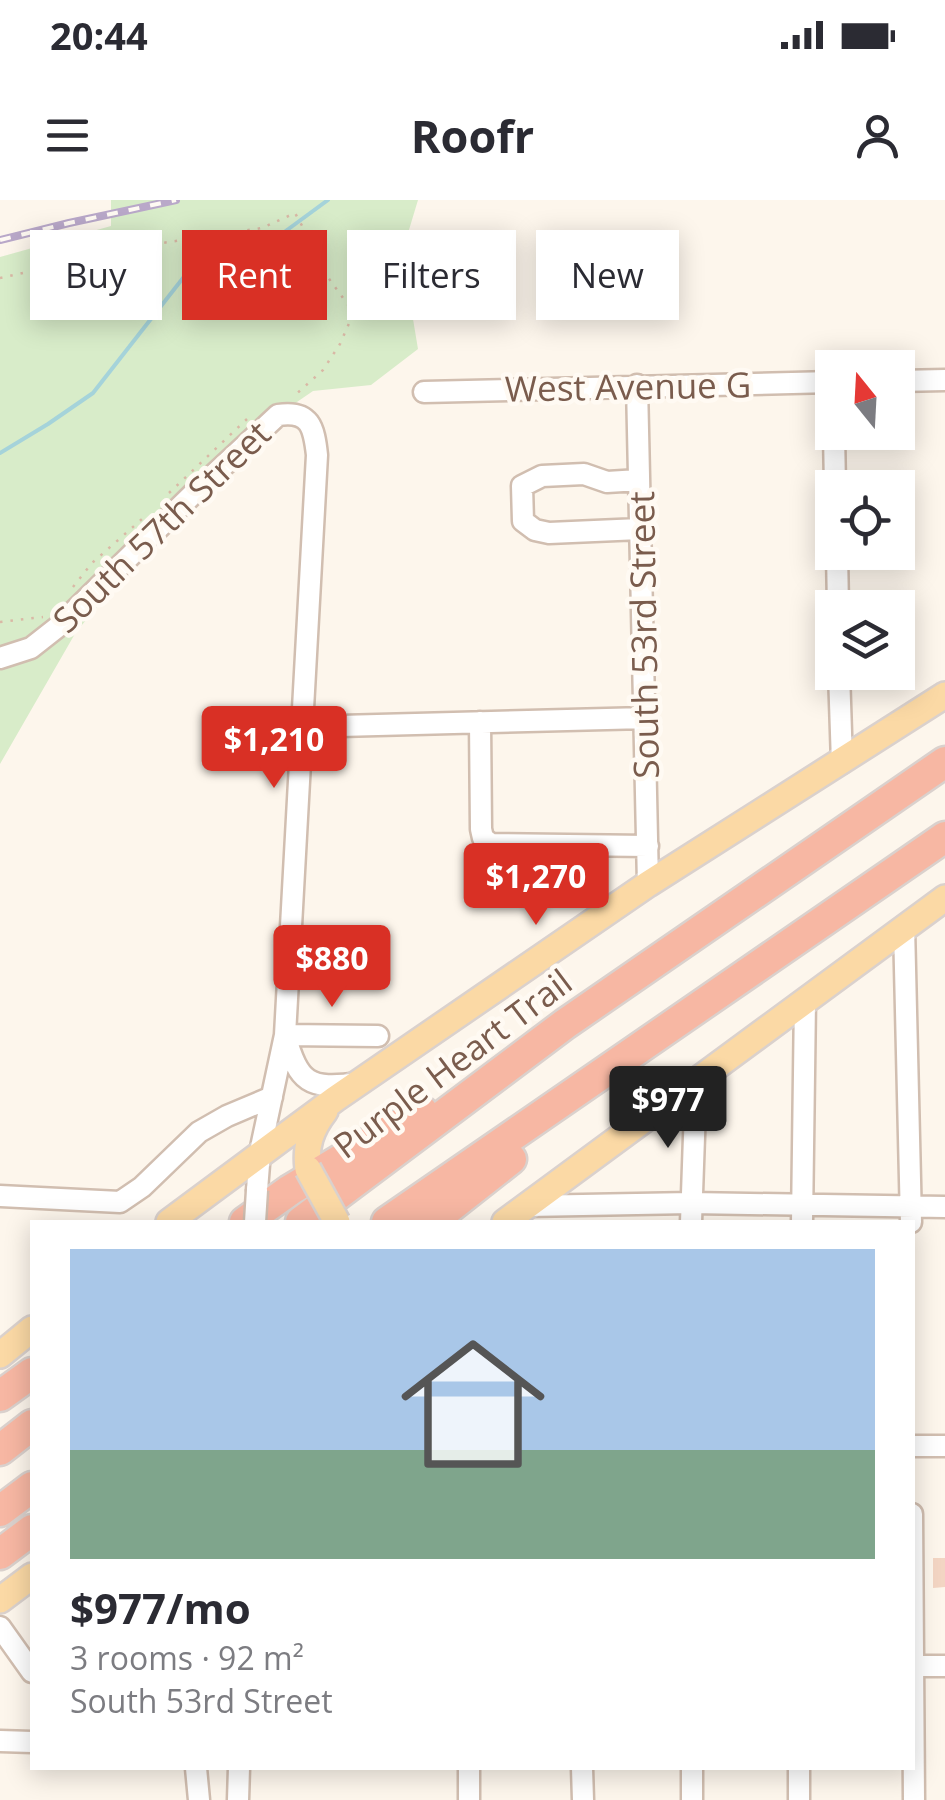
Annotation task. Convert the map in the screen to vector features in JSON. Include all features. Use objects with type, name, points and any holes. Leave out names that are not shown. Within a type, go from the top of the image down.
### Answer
[{"type":"highway","name":"Purple Heart Trail","points":[[304,1220],[565,1024],[945,762]]},
{"type":"highway","points":[[390,1220],[945,836]]},
{"type":"highway","points":[[248,1220],[290,1190],[565,1024]]},
{"type":"highway","points":[[434,1220],[534,1141],[605,1072]]},
{"type":"highway","points":[[0,1396],[30,1374]]},
{"type":"highway","points":[[0,1450],[30,1427]]},
{"type":"highway","points":[[0,1511],[30,1488]]},
{"type":"highway","points":[[0,1554],[30,1532]]},
{"type":"main road","points":[[172,1220],[335,1099],[648,884],[945,696]]},
{"type":"main road","points":[[508,1220],[945,898]]},
{"type":"main road","points":[[335,1099],[312,1128],[306,1155],[308,1170],[337,1220]]},
{"type":"main road","points":[[0,1354],[30,1331]]},
{"type":"main road","points":[[0,1600],[30,1578]]},
{"type":"street","points":[[915,381],[945,380]]},
{"type":"street","name":"West Avenue G","points":[[424,392],[815,384]]},
{"type":"street","name":"South 53rd Street","points":[[636,385],[648,884]]},
{"type":"street","name":"South 57th Street","points":[[0,658],[31,648],[60,626],[278,415],[292,412],[315,430],[317,455],[285,1035],[260,1152],[255,1220]]},
{"type":"street","points":[[639,480],[607,482],[584,474],[542,476],[522,486],[523,521],[534,530],[549,533],[640,529]]},
{"type":"street","points":[[840,690],[842,762]]},
{"type":"street","points":[[302,727],[646,718]]},
{"type":"street","points":[[480,722],[483,838],[492,844],[648,846]]},
{"type":"street","points":[[904,926],[912,1214]]},
{"type":"street","points":[[802,1214],[805,1000]]},
{"type":"street","points":[[285,1035],[378,1036]]},
{"type":"street","name":"South 57th Street","points":[[285,1035],[294,1064],[314,1084],[326,1087],[360,1083]]},
{"type":"street","points":[[691,1213],[696,1080]]},
{"type":"street","points":[[0,1196],[120,1202],[142,1187],[199,1132],[272,1096]]},
{"type":"street","points":[[528,1206],[580,1214],[912,1214],[945,1207]]},
{"type":"street","points":[[915,1446],[945,1446]]},
{"type":"street","points":[[0,1627],[30,1669]]},
{"type":"street","points":[[915,1666],[945,1666]]},
{"type":"street","points":[[0,1741],[30,1742]]},
{"type":"street","points":[[196,1770],[199,1800]]},
{"type":"street","points":[[238,1800],[239,1770]]},
{"type":"street","points":[[469,1770],[469,1800]]},
{"type":"street","points":[[582,1770],[582,1800]]},
{"type":"street","points":[[692,1770],[692,1800]]},
{"type":"street","points":[[798,1800],[799,1770]]},
{"type":"street","points":[[914,1770],[914,1800]]},
{"type":"path","points":[[0,278],[148,245],[262,228],[295,214],[312,242],[316,261],[351,309],[340,344],[323,370],[291,399]]},
{"type":"path","points":[[163,499],[254,414]]},
{"type":"path","points":[[72,590],[92,563],[141,520]]},
{"type":"path","points":[[0,622],[42,618],[52,610]]},
{"type":"green space","points":[[111,200],[418,200],[409,230],[347,230],[347,320],[413,320],[418,349],[371,385],[313,391],[278,415],[193,494],[76,632],[0,764],[0,257],[30,249],[30,320],[162,320],[162,230],[97,230],[111,226]]},
{"type":"building","points":[[933,1558],[945,1558],[945,1587],[933,1588]]},
{"type":"waterway","points":[[0,453],[93,393],[183,278],[200,266],[279,243],[283,233],[328,200]]},
{"type":"railway","points":[[0,240],[176,200]]}]
